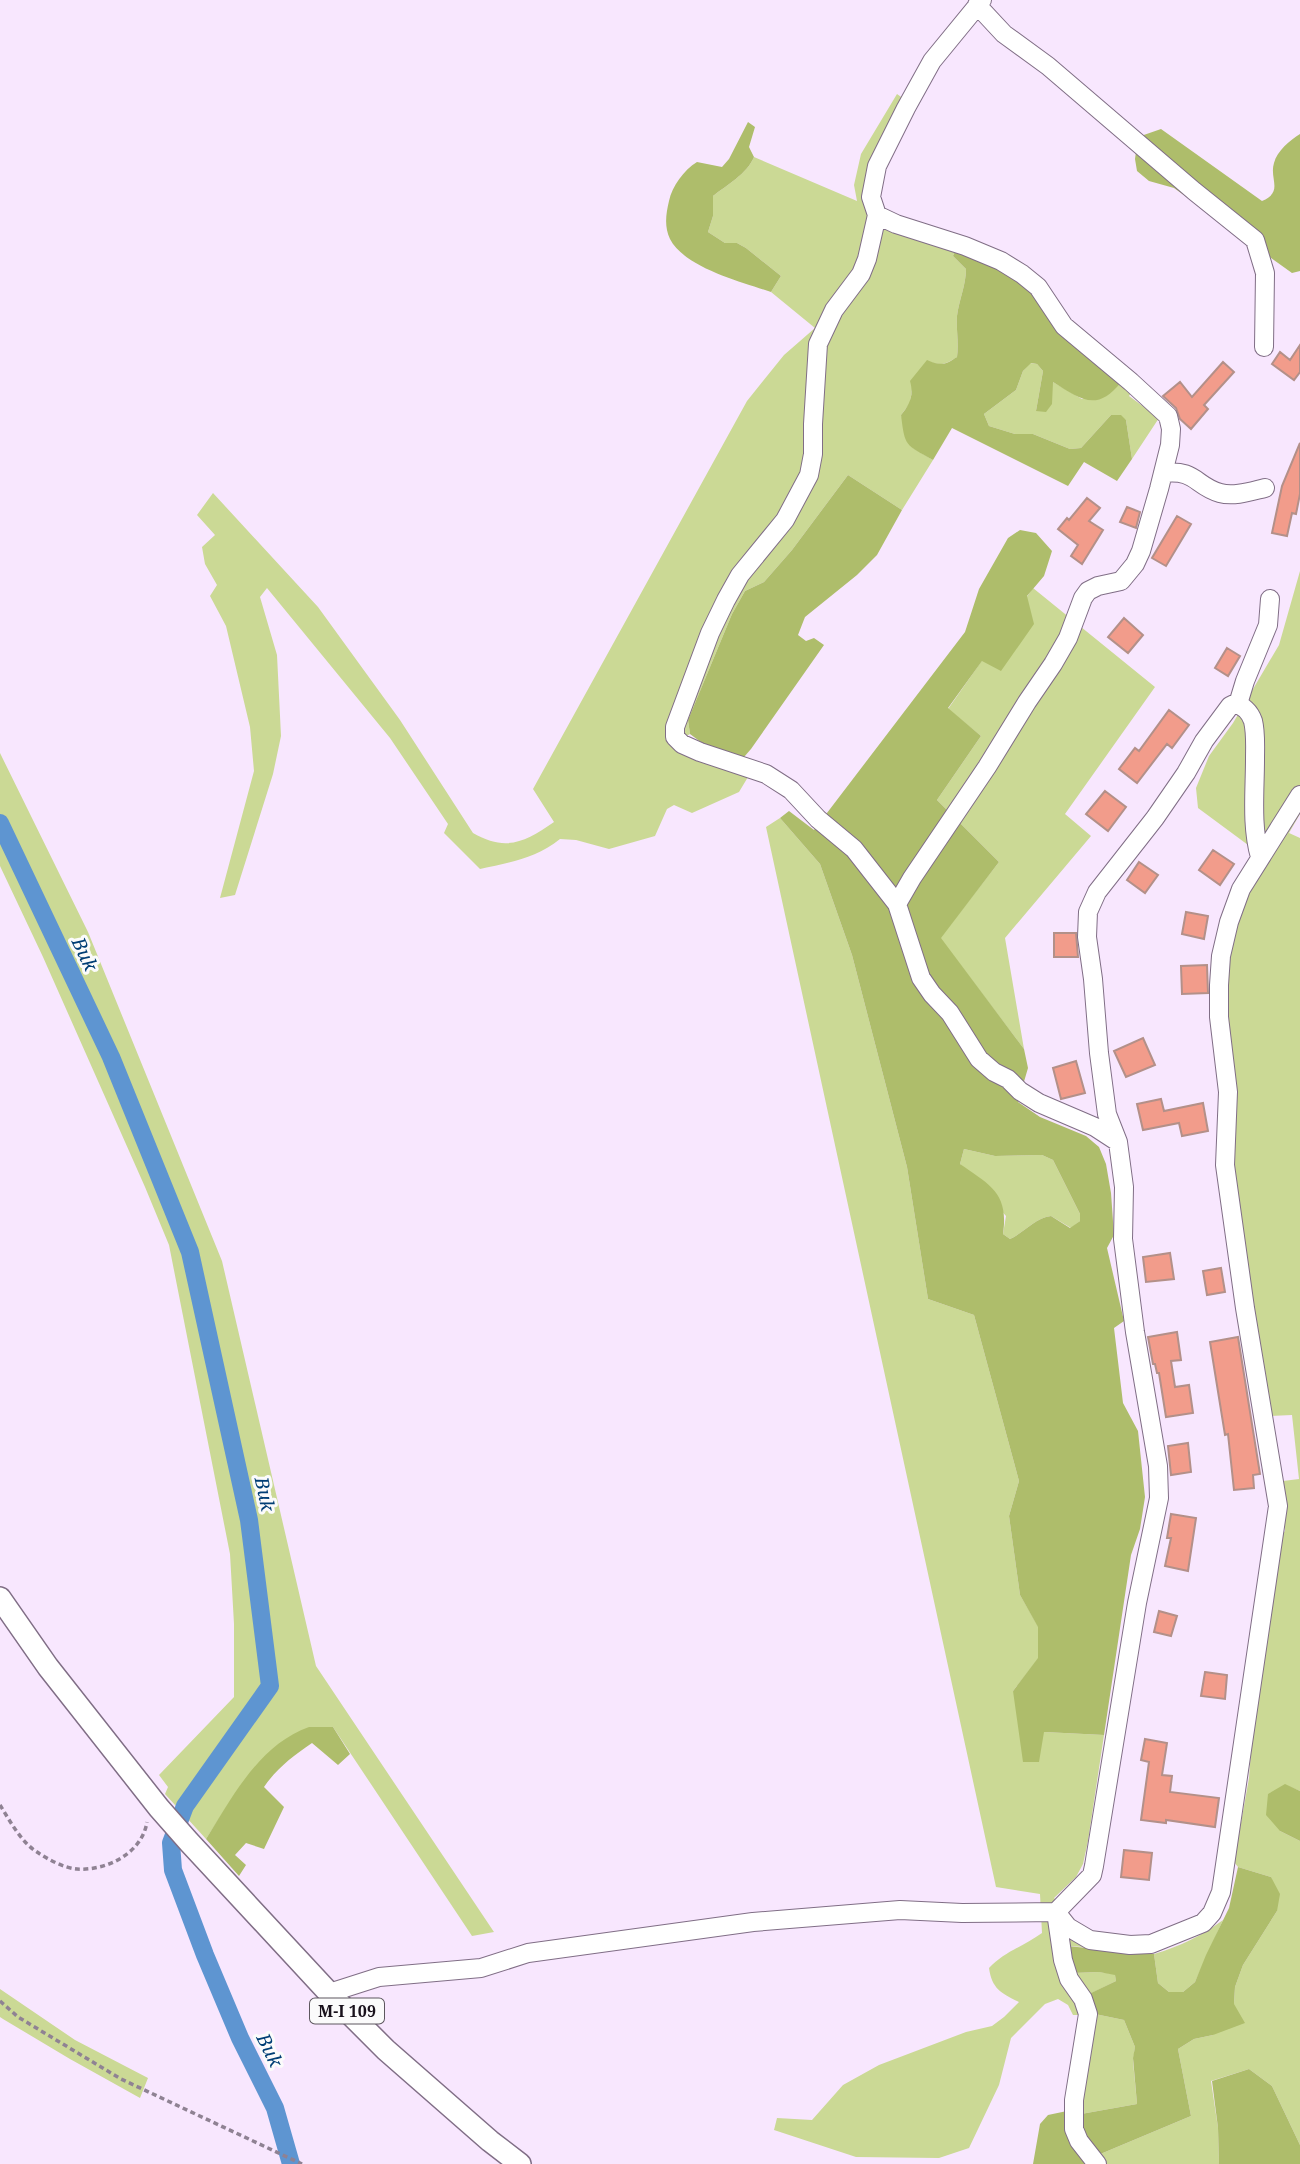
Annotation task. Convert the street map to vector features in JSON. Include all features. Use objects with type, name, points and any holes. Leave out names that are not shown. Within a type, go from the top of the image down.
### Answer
[{"type":"main road","name":"M-I 109","points":[[0,1598],[48,1667],[155,1804],[189,1842],[329,1993],[386,2050],[520,2164]]},
{"type":"street","points":[[1118,1142],[1095,1127],[1020,1091],[1009,1079],[994,1072],[979,1059],[950,1013],[921,978],[897,904],[854,849],[818,819],[791,790],[766,774],[682,744],[675,737],[675,727],[709,633],[726,600],[740,575],[785,520],[809,475],[813,454],[818,344],[834,310],[861,274],[867,259],[877,215],[871,197],[877,166],[932,61],[979,3],[1004,34],[1048,66],[1255,240],[1265,273],[1264,346]]},
{"type":"street","points":[[877,215],[1001,261],[1038,287],[1064,326],[1167,416],[1171,429],[1163,474],[1135,564],[1121,581],[1098,586],[1088,591],[1083,598],[1068,638],[1053,664],[897,904]]},
{"type":"street","points":[[1163,474],[1177,472],[1189,475],[1221,494],[1239,494],[1265,488]]},
{"type":"street","points":[[1238,704],[1268,625],[1270,599]]},
{"type":"street","points":[[329,1993],[379,1977],[481,1968],[528,1953],[753,1922],[900,1910],[962,1913],[1056,1912],[1092,1875],[1138,1603],[1159,1498],[1158,1466],[1135,1332],[1123,1240],[1124,1187],[1118,1142],[1107,1114],[1099,1052],[1087,937],[1088,912],[1097,892],[1155,818],[1186,773],[1203,741],[1230,706],[1238,704],[1244,707],[1252,718],[1255,736],[1255,825],[1260,857]]},
{"type":"street","points":[[1056,1912],[1068,1927],[1090,1940],[1130,1945],[1151,1944],[1203,1923],[1212,1913],[1221,1892],[1278,1506],[1245,1308],[1225,1165],[1228,1092],[1219,1017],[1221,956],[1241,889],[1300,795]]},
{"type":"street","points":[[1056,1912],[1063,1960],[1069,1979],[1083,1999],[1088,2014],[1074,2100],[1074,2129],[1079,2141],[1097,2164]]},
{"type":"path","points":[[0,1805],[34,1851],[75,1869],[108,1864],[124,1856],[140,1842],[155,1804]]},
{"type":"path","points":[[0,2001],[18,2017],[121,2079],[301,2163]]},
{"type":"green space","points":[[897,94],[904,99],[873,161],[877,237],[883,230],[890,229],[956,249],[953,256],[966,269],[957,316],[957,357],[943,364],[927,361],[912,389],[910,403],[901,415],[913,448],[933,460],[902,510],[848,475],[792,550],[764,582],[745,591],[732,614],[688,720],[690,734],[673,744],[748,777],[739,792],[692,813],[674,805],[667,809],[655,836],[609,849],[576,840],[560,839],[532,855],[480,869],[444,833],[448,824],[390,738],[267,588],[260,597],[277,655],[281,736],[273,774],[235,895],[220,898],[254,771],[250,727],[226,626],[210,596],[217,585],[205,564],[202,547],[215,535],[197,515],[213,493],[318,607],[400,720],[473,833],[485,839],[505,843],[534,835],[554,822],[533,789],[747,401],[784,355],[815,328],[771,292],[781,276],[746,248],[737,243],[725,243],[708,232],[713,216],[713,196],[742,174],[754,157],[857,201],[854,185],[861,154]]},
{"type":"green space","points":[[748,122],[755,127],[749,147],[754,157],[742,174],[713,196],[713,216],[708,232],[725,243],[737,243],[746,248],[781,276],[771,292],[701,266],[677,249],[667,229],[669,201],[679,179],[697,162],[722,167]]},
{"type":"green space","points":[[1161,129],[1262,201],[1272,194],[1274,189],[1273,169],[1278,154],[1300,134],[1300,271],[1292,273],[1174,188],[1149,181],[1137,171],[1135,159],[1138,137]]},
{"type":"green space","points":[[956,249],[989,263],[1026,284],[1121,382],[1104,397],[1088,400],[1053,382],[1052,404],[1046,412],[1036,411],[1043,371],[1037,364],[1031,363],[1023,371],[1016,390],[984,414],[989,426],[1015,434],[1033,434],[1070,449],[1081,448],[1111,415],[1121,415],[1126,420],[1132,459],[1117,481],[1084,462],[1068,486],[952,428],[933,460],[908,444],[901,415],[910,399],[910,381],[927,360],[943,364],[957,357],[957,316],[966,269],[953,256]]},
{"type":"green space","points":[[1030,363],[1037,364],[1043,371],[1036,411],[1053,382],[1082,399],[1121,382],[1133,390],[1129,396],[1159,418],[1132,459],[1126,420],[1111,415],[1081,448],[1070,449],[1033,434],[1015,434],[989,426],[984,414],[1016,390],[1023,371]]},
{"type":"green space","points":[[848,475],[902,510],[877,555],[857,575],[805,617],[798,635],[806,641],[814,638],[824,645],[751,749],[744,757],[702,743],[690,734],[688,720],[732,614],[745,591],[764,582],[792,550]]},
{"type":"green space","points":[[1020,530],[1036,533],[1052,551],[1044,576],[1027,596],[1034,624],[1001,671],[982,661],[948,708],[981,736],[937,800],[999,862],[941,938],[1024,1049],[1028,1068],[1018,1102],[1040,1117],[1086,1136],[1099,1147],[1106,1164],[1114,1235],[1107,1248],[1124,1321],[1114,1328],[1123,1403],[1138,1431],[1145,1497],[1140,1529],[1131,1555],[1104,1735],[1044,1732],[1039,1762],[1023,1762],[1013,1691],[1038,1658],[1038,1627],[1020,1595],[1009,1516],[1019,1481],[974,1315],[928,1299],[907,1167],[852,955],[820,864],[780,818],[789,811],[814,830],[965,632],[979,589],[1008,538]],"holes":[[[964,1149],[995,1156],[1042,1155],[1053,1160],[1080,1214],[1080,1221],[1070,1228],[1051,1216],[1040,1219],[1010,1239],[1003,1234],[1004,1220],[1000,1199],[995,1191],[960,1164]]]},
{"type":"green space","points":[[1300,571],[1300,814],[1289,833],[1300,838],[1300,1791],[1285,1785],[1280,1831],[1300,1841],[1300,2145],[1272,2086],[1249,2069],[1211,2081],[1218,2128],[1219,2164],[1102,2164],[1098,2155],[1191,2116],[1178,2049],[1194,2039],[1213,2035],[1234,2004],[1235,1987],[1243,1965],[1277,1911],[1271,1877],[1238,1867],[1234,1862],[1249,1778],[1253,1723],[1278,1539],[1285,1531],[1283,1481],[1299,1479],[1292,1415],[1269,1416],[1231,1168],[1225,1018],[1226,956],[1245,892],[1267,859],[1198,808],[1196,788],[1209,756],[1233,723],[1279,645]]},
{"type":"green space","points":[[1033,588],[1155,687],[1065,814],[1091,836],[1005,938],[1024,1049],[940,938],[999,862],[937,800],[981,736],[948,709]]},
{"type":"green space","points":[[0,753],[88,932],[222,1261],[316,1666],[494,1932],[472,1936],[333,1727],[231,1800],[206,1839],[165,1794],[168,1787],[159,1775],[234,1697],[230,1554],[169,1245],[43,957],[0,866]]},
{"type":"green space","points":[[780,818],[820,864],[852,955],[907,1167],[928,1299],[974,1315],[1019,1481],[1009,1516],[1020,1595],[1038,1626],[1038,1659],[1013,1691],[1044,1732],[1104,1735],[1083,1864],[1076,1877],[1054,1898],[1076,1922],[1085,1947],[1067,1946],[1073,1973],[1115,1974],[1116,1981],[1088,1995],[1095,2014],[1124,2020],[1135,2047],[1133,2061],[1137,2104],[1081,2114],[1092,2015],[1073,2015],[1068,2005],[1058,1999],[1045,2004],[1011,2038],[999,2085],[969,2148],[939,2158],[856,2157],[774,2130],[777,2118],[812,2120],[843,2085],[879,2065],[966,2032],[992,2026],[1019,2002],[998,1990],[992,1981],[989,1968],[1042,1933],[1040,1894],[996,1887],[766,827]]},
{"type":"green space","points":[[964,1149],[995,1156],[1042,1155],[1053,1160],[1080,1214],[1080,1221],[1071,1228],[1051,1216],[1045,1217],[1010,1239],[1003,1234],[1006,1216],[960,1164]]},
{"type":"green space","points":[[309,1727],[333,1727],[350,1754],[338,1765],[312,1743],[274,1774],[264,1787],[284,1807],[264,1849],[246,1843],[235,1855],[246,1865],[239,1876],[206,1839],[237,1789],[262,1759],[291,1735]]},
{"type":"green space","points":[[1285,1784],[1300,1791],[1300,1841],[1280,1831],[1266,1815],[1268,1794]]},
{"type":"green space","points":[[1238,1867],[1271,1877],[1280,1894],[1277,1911],[1243,1965],[1235,1987],[1234,2004],[1245,2023],[1194,2039],[1178,2049],[1191,2116],[1098,2155],[1084,2137],[1081,2114],[1137,2104],[1133,2058],[1135,2047],[1124,2020],[1095,2014],[1087,1995],[1116,1981],[1115,1975],[1099,1972],[1073,1973],[1066,1946],[1154,1954],[1158,1983],[1169,1992],[1183,1992],[1195,1982],[1229,1908]]},
{"type":"green space","points":[[1223,1920],[1195,1982],[1183,1992],[1169,1992],[1158,1983],[1154,1954],[1190,1940]]},
{"type":"green space","points":[[0,1989],[75,2040],[148,2078],[140,2098],[0,2017]]},
{"type":"green space","points":[[1249,2069],[1272,2086],[1300,2145],[1300,2164],[1219,2164],[1212,2081]]},
{"type":"green space","points":[[1067,2111],[1088,2164],[1033,2164],[1040,2124],[1048,2115]]},
{"type":"building","points":[[1300,345],[1300,372],[1294,380],[1272,364],[1280,352],[1290,360]]},
{"type":"building","points":[[1223,362],[1234,372],[1204,405],[1208,409],[1191,429],[1180,419],[1176,408],[1163,396],[1180,382],[1192,397]]},
{"type":"building","points":[[1300,443],[1300,494],[1296,514],[1292,513],[1287,536],[1272,533],[1282,486]]},
{"type":"building","points":[[1087,498],[1100,508],[1089,521],[1103,530],[1082,564],[1071,556],[1078,545],[1058,529]]},
{"type":"building","points":[[1127,507],[1140,512],[1136,528],[1120,522]]},
{"type":"building","points":[[1177,516],[1191,524],[1166,566],[1152,558]]},
{"type":"building","points":[[1124,618],[1143,635],[1128,653],[1108,637]]},
{"type":"building","points":[[1227,648],[1240,656],[1228,676],[1215,668]]},
{"type":"building","points":[[1169,710],[1189,725],[1172,748],[1167,744],[1137,783],[1119,769],[1135,748],[1139,751]]},
{"type":"building","points":[[1105,791],[1126,807],[1108,831],[1086,814]]},
{"type":"building","points":[[1213,850],[1234,864],[1220,885],[1199,870]]},
{"type":"building","points":[[1139,862],[1158,875],[1145,893],[1127,880]]},
{"type":"building","points":[[1186,912],[1208,916],[1204,939],[1182,934]]},
{"type":"building","points":[[1054,933],[1076,933],[1078,957],[1054,957]]},
{"type":"building","points":[[1207,965],[1208,993],[1182,994],[1181,966]]},
{"type":"building","points":[[1143,1038],[1155,1065],[1126,1077],[1114,1051]]},
{"type":"building","points":[[1076,1061],[1085,1093],[1061,1099],[1053,1068]]},
{"type":"building","points":[[1161,1099],[1164,1111],[1203,1103],[1208,1131],[1182,1136],[1179,1123],[1143,1130],[1137,1104]]},
{"type":"building","points":[[1170,1253],[1174,1279],[1146,1282],[1143,1257]]},
{"type":"building","points":[[1221,1268],[1225,1292],[1207,1295],[1203,1271]]},
{"type":"building","points":[[1177,1332],[1181,1360],[1171,1361],[1175,1387],[1189,1385],[1193,1413],[1166,1417],[1159,1373],[1153,1364],[1148,1337]]},
{"type":"building","points":[[1238,1337],[1260,1474],[1253,1475],[1254,1488],[1234,1490],[1228,1434],[1225,1435],[1210,1342]]},
{"type":"building","points":[[1188,1443],[1191,1472],[1171,1475],[1168,1446]]},
{"type":"building","points":[[1171,1514],[1196,1518],[1188,1571],[1165,1566],[1171,1538],[1167,1538]]},
{"type":"building","points":[[1159,1611],[1177,1616],[1171,1636],[1154,1632]]},
{"type":"building","points":[[1205,1672],[1227,1675],[1225,1699],[1201,1696]]},
{"type":"building","points":[[1145,1739],[1167,1743],[1162,1775],[1172,1776],[1170,1792],[1219,1798],[1215,1827],[1166,1820],[1166,1823],[1141,1820],[1149,1762],[1141,1760]]},
{"type":"building","points":[[1124,1850],[1152,1853],[1149,1880],[1121,1877]]},
{"type":"waterway","name":"Buk","points":[[0,823],[111,1057],[190,1252],[249,1520],[270,1686],[185,1806],[171,1843],[173,1870],[240,2038],[275,2108],[291,2164]]}]
